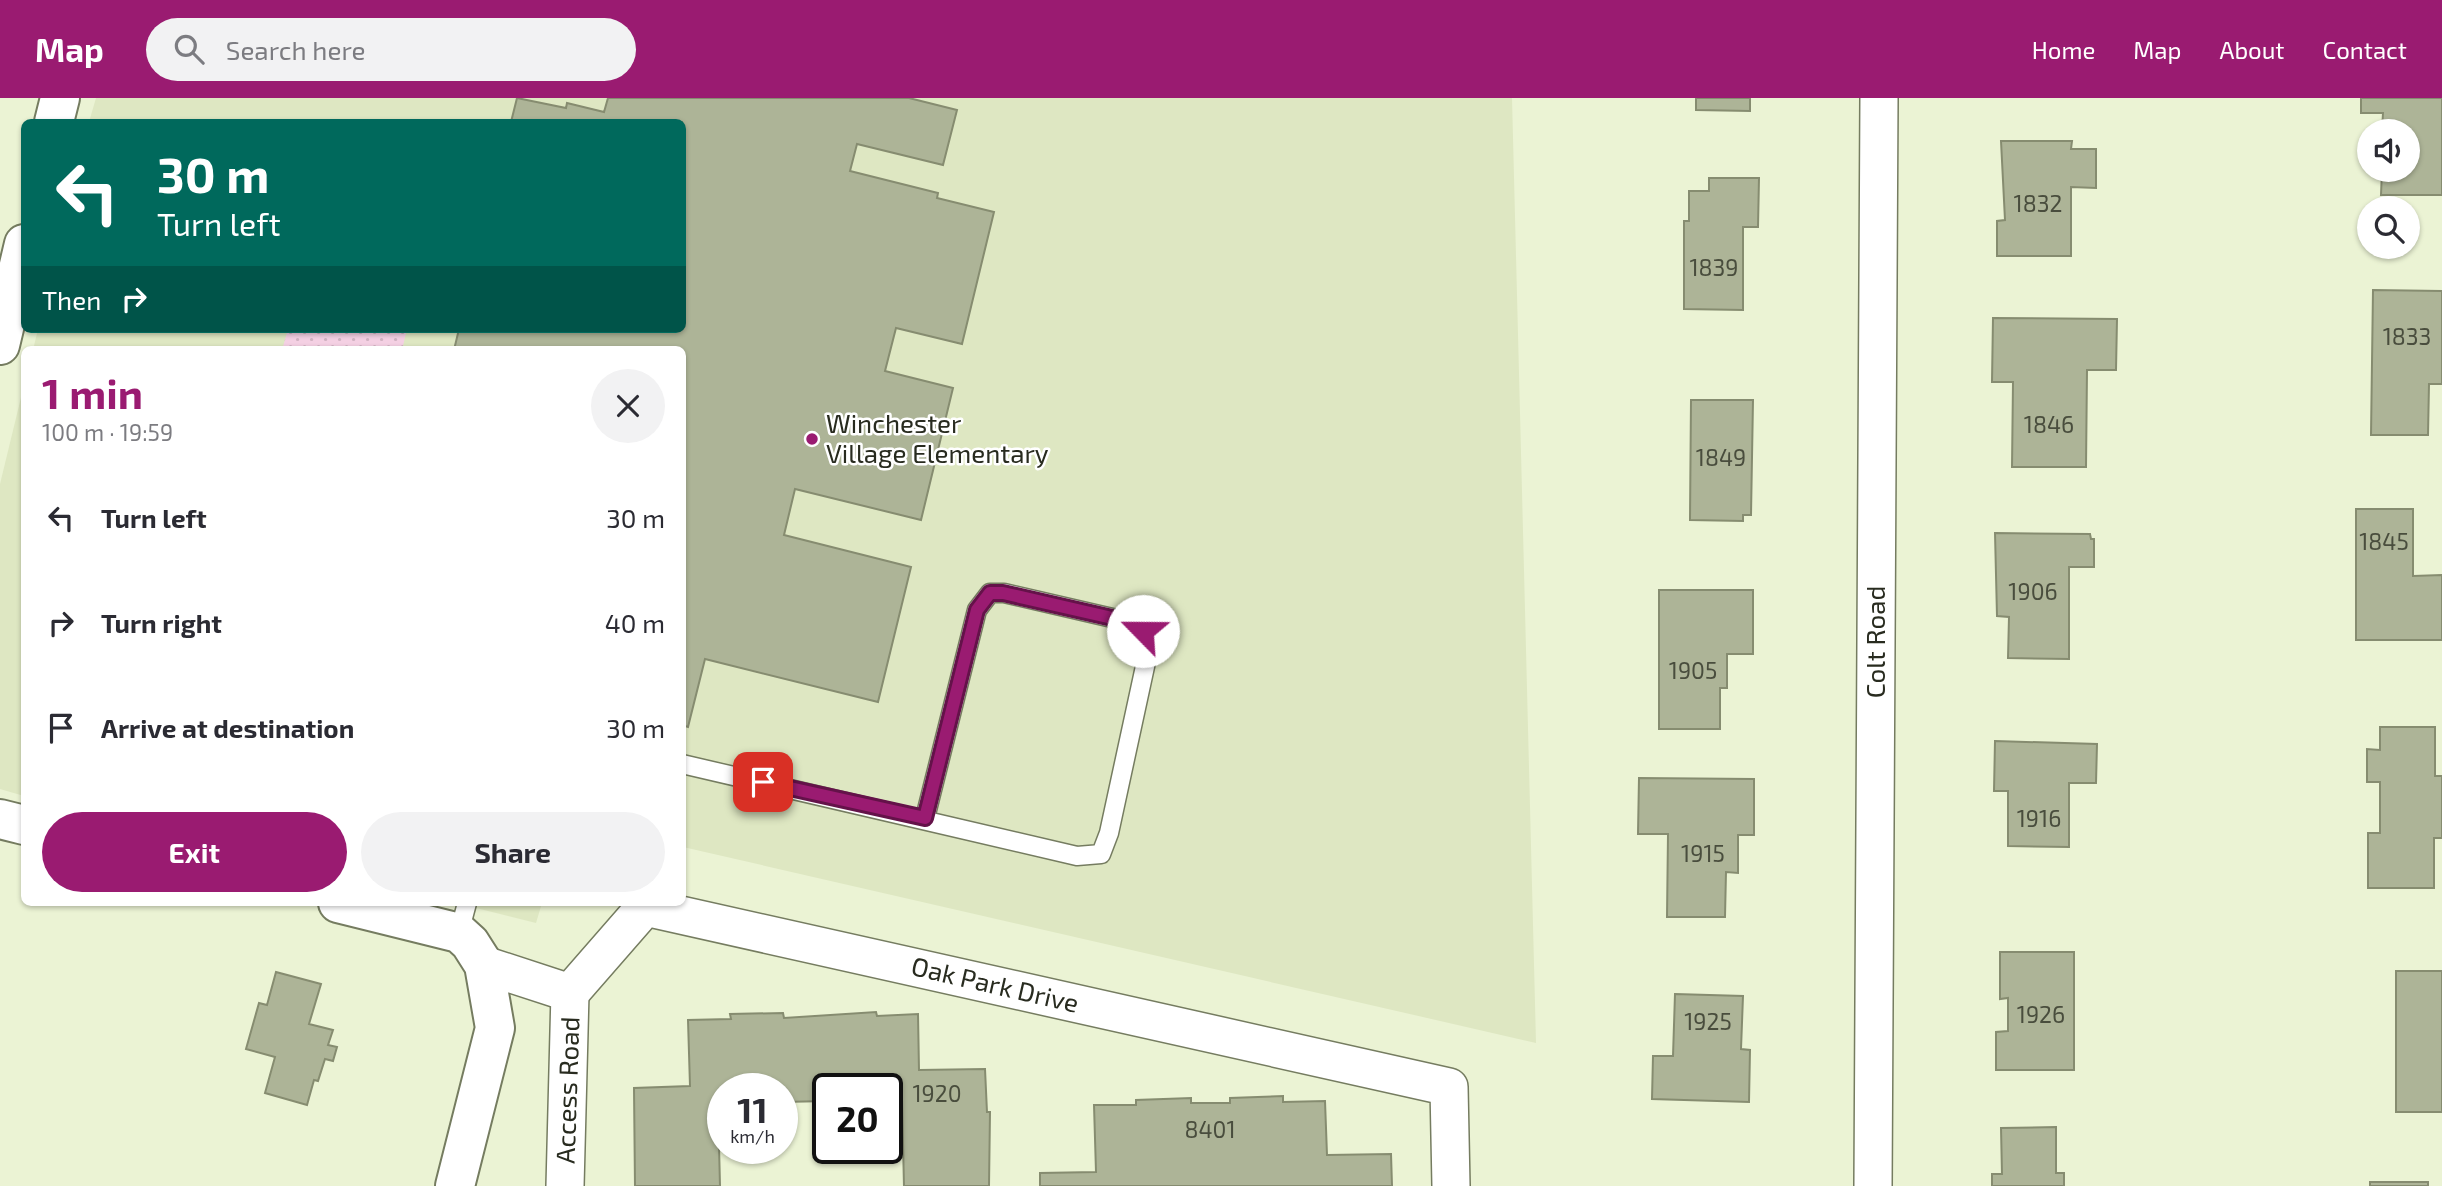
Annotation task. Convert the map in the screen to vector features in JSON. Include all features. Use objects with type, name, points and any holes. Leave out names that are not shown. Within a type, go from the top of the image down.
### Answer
[{"type":"street","points":[[55,119],[60,98]]},
{"type":"street","name":"Colt Road","points":[[1873,1186],[1879,98]]},
{"type":"street","points":[[0,345],[21,257]]},
{"type":"street","points":[[0,819],[21,824]]},
{"type":"street","points":[[363,906],[463,918],[470,943],[484,965],[495,1028],[455,1186]]},
{"type":"street","name":"Oak Park Drive","points":[[570,993],[645,907],[1449,1087],[1451,1186]]},
{"type":"street","points":[[484,965],[570,993]]},
{"type":"street","name":"Access Road","points":[[565,1186],[570,993]]},
{"type":"lane","points":[[686,765],[925,818],[1077,856],[1101,854],[1110,833],[1149,648],[1143,631],[1121,620],[1003,593],[990,593],[977,610],[925,818]]},
{"type":"shaded area","points":[[96,98],[1512,98],[1536,1043],[686,848],[686,346],[34,346],[37,333],[686,333],[686,119],[90,119]]},
{"type":"shaded area","points":[[287,333],[406,333],[403,346],[283,346]]},
{"type":"shaded area","points":[[21,397],[21,795],[0,789],[0,484]]},
{"type":"shaded area","points":[[468,906],[541,906],[536,923]]},
{"type":"building","name":"Winchester Village Elementary","points":[[517,98],[566,108],[567,103],[604,112],[608,98],[909,98],[957,110],[943,165],[857,144],[850,171],[938,193],[937,198],[994,212],[962,344],[896,328],[885,371],[953,388],[921,520],[795,489],[784,535],[911,567],[878,702],[705,659],[688,727],[686,726],[686,346],[455,346],[458,333],[686,333],[686,119],[512,119]]},
{"type":"building","points":[[1696,98],[1750,98],[1750,111],[1696,110]]},
{"type":"building","points":[[2361,98],[2442,98],[2442,195],[2381,195],[2382,182],[2420,182],[2420,119],[2383,119],[2383,113],[2361,113]]},
{"type":"building","points":[[2001,141],[2072,141],[2071,149],[2096,149],[2096,188],[2071,187],[2071,256],[1997,256],[1997,221],[2005,220]]},
{"type":"building","points":[[1709,178],[1759,178],[1758,227],[1743,227],[1743,310],[1684,309],[1684,221],[1689,221],[1689,191],[1709,191]]},
{"type":"building","points":[[2373,290],[2442,291],[2442,384],[2429,384],[2428,435],[2371,435]]},
{"type":"building","points":[[1993,318],[2117,319],[2116,370],[2087,370],[2086,467],[2012,467],[2013,382],[1992,382]]},
{"type":"building","points":[[1691,400],[1753,400],[1751,515],[1743,515],[1743,521],[1690,520]]},
{"type":"building","points":[[2356,509],[2413,509],[2413,576],[2442,575],[2442,640],[2356,640]]},
{"type":"building","points":[[1995,533],[2090,534],[2091,539],[2094,539],[2094,567],[2069,567],[2069,659],[2008,658],[2009,617],[1997,616]]},
{"type":"building","points":[[1659,590],[1753,590],[1753,654],[1727,654],[1727,688],[1720,688],[1720,729],[1659,729]]},
{"type":"building","points":[[2380,727],[2435,727],[2435,776],[2442,776],[2442,838],[2434,838],[2434,888],[2368,888],[2368,833],[2380,833],[2380,782],[2367,782],[2367,749],[2380,750]]},
{"type":"building","points":[[1995,741],[2097,744],[2096,783],[2069,783],[2069,847],[2008,846],[2008,791],[1994,791]]},
{"type":"building","points":[[1639,778],[1754,779],[1754,835],[1738,835],[1738,873],[1726,872],[1725,917],[1667,917],[1668,834],[1638,834]]},
{"type":"building","points":[[2000,952],[2074,952],[2074,1070],[1996,1070],[1996,1032],[2008,1031],[2008,998],[2000,999]]},
{"type":"building","points":[[2396,971],[2442,971],[2442,1112],[2396,1112]]},
{"type":"building","points":[[276,972],[321,984],[309,1024],[333,1030],[328,1045],[337,1047],[333,1061],[325,1059],[318,1081],[314,1080],[307,1105],[265,1093],[275,1057],[246,1049],[259,1003],[267,1005]]},
{"type":"building","points":[[1675,994],[1743,996],[1741,1049],[1750,1050],[1749,1102],[1652,1099],[1653,1056],[1673,1056]]},
{"type":"building","points":[[876,1012],[877,1016],[918,1014],[919,1070],[985,1069],[987,1112],[990,1112],[989,1186],[904,1186],[903,1073],[812,1073],[812,1101],[798,1102],[798,1073],[707,1073],[707,1164],[719,1164],[720,1186],[635,1186],[634,1088],[690,1086],[688,1020],[731,1019],[730,1014],[783,1013],[784,1018]]},
{"type":"building","points":[[1283,1096],[1283,1102],[1325,1101],[1327,1155],[1391,1154],[1392,1186],[1040,1186],[1040,1173],[1096,1172],[1094,1105],[1136,1105],[1136,1100],[1191,1098],[1191,1103],[1230,1103],[1230,1098]]},
{"type":"building","points":[[2056,1127],[2056,1173],[2064,1173],[2064,1186],[1992,1186],[1992,1174],[2002,1174],[2001,1128]]},
{"type":"building","points":[[2370,1182],[2428,1182],[2428,1186],[2370,1186]]},
{"type":"place","name":"Winchester Village Elementary","points":[[812,439]]},
{"type":"route","points":[[763,782],[925,818],[977,610],[990,593],[1003,593],[1121,620],[1143,631]]}]
